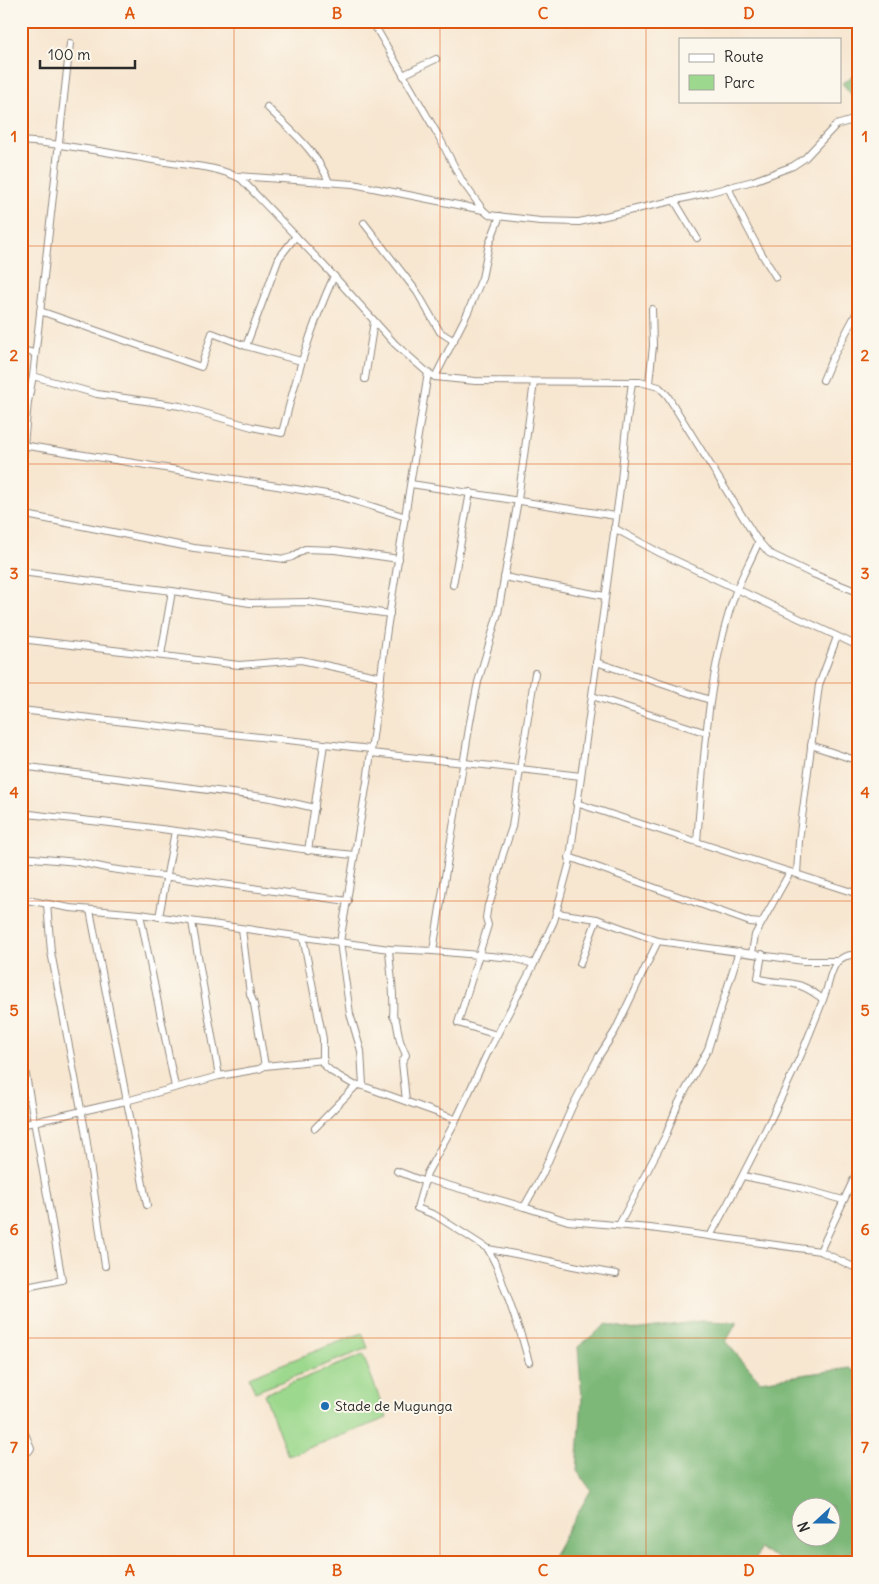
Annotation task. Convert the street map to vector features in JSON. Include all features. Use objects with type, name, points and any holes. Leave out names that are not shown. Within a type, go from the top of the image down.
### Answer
[{"type":"street","points":[[372,21],[462,181],[483,210],[490,215],[540,221],[579,222],[753,181],[793,166],[806,158],[836,125],[852,120],[858,121]]},
{"type":"street","points":[[21,478],[23,445],[33,376],[34,353],[70,44]]},
{"type":"street","points":[[403,74],[436,59]]},
{"type":"street","points":[[267,107],[303,142],[323,167],[330,182]]},
{"type":"street","points":[[21,141],[58,143],[180,165],[213,168],[236,176],[251,188],[395,344],[435,377],[475,381],[632,382],[649,383],[659,388],[667,395],[759,541],[769,552],[808,572],[858,592]]},
{"type":"street","points":[[236,176],[353,184],[483,210]]},
{"type":"street","points":[[728,187],[753,242],[776,277]]},
{"type":"street","points":[[674,200],[697,238]]},
{"type":"street","points":[[435,377],[454,341],[482,278],[489,244],[500,216]]},
{"type":"street","points":[[364,223],[417,292],[440,332],[454,341]]},
{"type":"street","points":[[246,346],[279,258],[296,236]]},
{"type":"street","points":[[33,376],[97,394],[180,406],[252,427],[282,433],[301,361],[317,313],[334,276]]},
{"type":"street","points":[[649,383],[652,309]]},
{"type":"street","points":[[823,380],[832,358],[858,310]]},
{"type":"street","points":[[40,311],[201,368],[212,333],[246,346],[301,361]]},
{"type":"street","points":[[366,379],[374,321]]},
{"type":"street","points":[[21,350],[34,353]]},
{"type":"street","points":[[315,1128],[360,1085],[361,1051],[350,1014],[340,942],[368,782],[390,614],[428,373]]},
{"type":"street","points":[[433,951],[463,762],[478,682],[498,613],[518,500],[534,382]]},
{"type":"street","points":[[616,1274],[488,1249],[435,1214],[417,1208],[425,1180],[534,964],[557,913],[569,865],[632,382]]},
{"type":"street","points":[[23,445],[339,496],[406,517]]},
{"type":"street","points":[[411,484],[616,516]]},
{"type":"street","points":[[453,585],[470,492]]},
{"type":"street","points":[[21,514],[194,548],[285,559],[305,549],[335,550],[399,559]]},
{"type":"street","points":[[614,528],[660,553],[858,646]]},
{"type":"street","points":[[697,841],[710,700],[724,632],[737,589],[759,541]]},
{"type":"street","points":[[21,572],[172,590],[250,603],[307,602],[390,614]]},
{"type":"street","points":[[504,577],[605,596]]},
{"type":"street","points":[[161,655],[172,590]]},
{"type":"street","points":[[752,953],[755,935],[761,923],[793,873],[819,685],[837,636]]},
{"type":"street","points":[[21,639],[240,665],[301,660],[381,676]]},
{"type":"street","points":[[596,662],[710,700]]},
{"type":"street","points":[[497,1035],[458,1023],[488,925],[486,918],[488,905],[512,827],[535,672]]},
{"type":"street","points":[[592,696],[707,733]]},
{"type":"street","points":[[21,710],[324,744],[581,776]]},
{"type":"street","points":[[308,851],[324,744]]},
{"type":"street","points":[[810,744],[858,761]]},
{"type":"street","points":[[21,766],[271,798],[315,808]]},
{"type":"street","points":[[576,802],[858,894]]},
{"type":"street","points":[[21,813],[88,822],[175,830],[308,851],[354,854]]},
{"type":"street","points":[[160,917],[175,830]]},
{"type":"street","points":[[21,857],[78,862],[111,869],[348,901]]},
{"type":"street","points":[[569,857],[750,922],[761,923]]},
{"type":"street","points":[[21,900],[90,910],[140,914],[389,949],[513,958],[534,964]]},
{"type":"street","points":[[47,904],[52,952],[82,1111],[105,1266]]},
{"type":"street","points":[[90,910],[147,1205]]},
{"type":"street","points":[[557,913],[597,919],[658,940],[804,961],[838,961]]},
{"type":"street","points":[[140,914],[175,1087]]},
{"type":"street","points":[[580,964],[597,919]]},
{"type":"street","points":[[192,922],[219,1076]]},
{"type":"street","points":[[242,929],[250,994],[254,1004],[265,1066]]},
{"type":"street","points":[[303,937],[323,1039],[323,1064],[332,1072],[360,1085],[455,1119]]},
{"type":"street","points":[[524,1207],[542,1175],[572,1107],[599,1056],[615,1031],[658,940]]},
{"type":"street","points":[[389,949],[391,985],[394,1000],[393,1016],[396,1020],[400,1041],[406,1055],[402,1062],[406,1101]]},
{"type":"street","points":[[619,1225],[666,1135],[678,1104],[708,1049],[740,951]]},
{"type":"street","points":[[762,954],[758,978],[767,982],[806,987],[823,999]]},
{"type":"street","points":[[710,1236],[743,1176],[801,1054],[833,969],[838,961],[849,954],[858,955]]},
{"type":"street","points":[[21,1047],[62,1280],[21,1288]]},
{"type":"street","points":[[21,1125],[126,1101],[219,1076],[240,1074],[265,1066],[324,1060]]},
{"type":"street","points":[[820,1251],[858,1170]]},
{"type":"street","points":[[398,1171],[568,1221],[619,1225],[820,1251],[858,1269]]},
{"type":"street","points":[[743,1176],[800,1188],[843,1200]]},
{"type":"street","points":[[488,1249],[522,1338],[529,1362]]},
{"type":"street","points":[[21,1424],[31,1448],[29,1451],[21,1454]]},
{"type":"green space","points":[[858,73],[858,103],[842,83]]},
{"type":"green space","points":[[701,1321],[737,1322],[726,1342],[760,1381],[850,1368],[858,1374],[858,1549],[824,1563],[787,1563],[760,1549],[754,1563],[549,1563],[591,1490],[577,1471],[582,1398],[578,1347],[607,1324],[634,1330]]},
{"type":"green space","points":[[362,1333],[368,1348],[255,1392],[249,1377]]},
{"type":"green space","name":"Stade de Mugunga","points":[[363,1355],[387,1418],[288,1456],[264,1394]]},
{"type":"place","name":"Stade de Mugunga","points":[[325,1406]]}]
